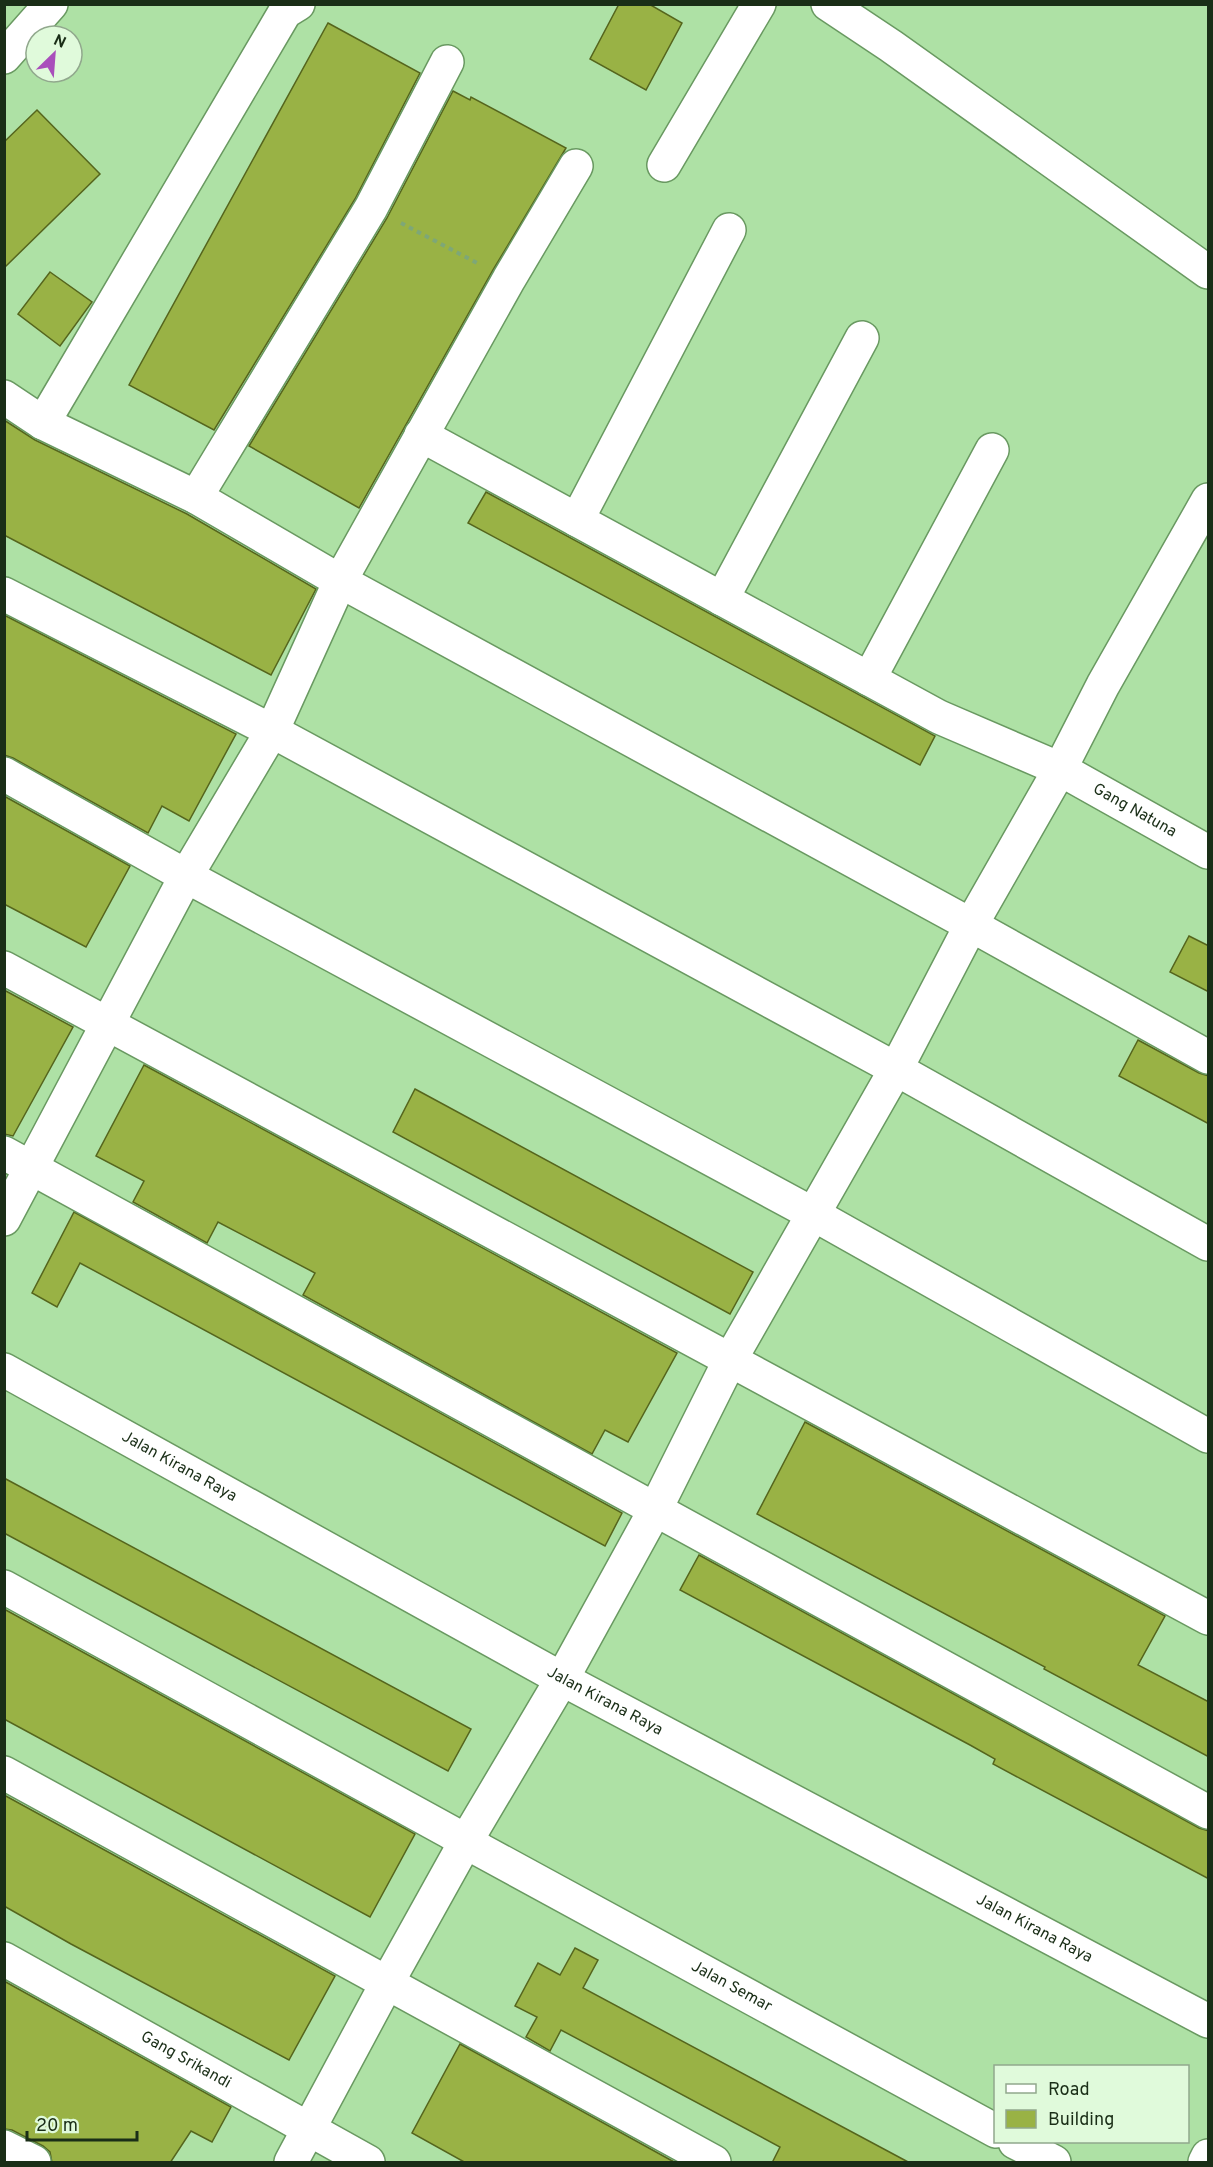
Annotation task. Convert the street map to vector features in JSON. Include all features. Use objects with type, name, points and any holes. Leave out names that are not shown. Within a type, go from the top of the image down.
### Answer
[{"type":"street","points":[[4,57],[51,4]]},
{"type":"street","points":[[43,423],[285,12],[298,4]]},
{"type":"street","points":[[664,165],[759,4]]},
{"type":"street","points":[[828,4],[891,46],[1209,272]]},
{"type":"street","points":[[196,498],[371,207],[447,62]]},
{"type":"street","points":[[4,1219],[18,1160],[108,1025],[186,876],[272,731],[340,581],[509,279],[576,166]]},
{"type":"street","points":[[578,520],[729,230]]},
{"type":"street","points":[[722,598],[862,338]]},
{"type":"street","points":[[4,397],[43,423],[196,498],[340,581],[1209,1057]]},
{"type":"street","name":"Gang Natuna","points":[[421,435],[939,717],[1060,769],[1209,852]]},
{"type":"street","points":[[869,679],[992,450]]},
{"type":"street","points":[[291,2163],[466,1841],[562,1679],[655,1510],[730,1360],[896,1069],[971,925],[1060,769],[1103,684],[1209,500]]},
{"type":"street","points":[[4,594],[272,731],[896,1069],[1209,1244]]},
{"type":"street","points":[[4,774],[186,876],[813,1214],[1209,1436]]},
{"type":"street","points":[[4,968],[1209,1618]]},
{"type":"street","points":[[18,1160],[1209,1812]]},
{"type":"street","name":"Jalan Kirana Raya","points":[[4,1370],[562,1679],[1209,2021]]},
{"type":"street","name":"Jalan Semar","points":[[4,1587],[994,2130]]},
{"type":"street","points":[[4,1773],[714,2163]]},
{"type":"street","name":"Gang Srikandi","points":[[4,1959],[368,2163]]},
{"type":"street","points":[[1017,2143],[1054,2163]]},
{"type":"street","points":[[4,2146],[34,2163]]},
{"type":"street","points":[[1204,2163],[1209,2156]]},
{"type":"path","points":[[371,207],[509,279]]},
{"type":"building","points":[[619,4],[649,4],[682,23],[646,90],[590,59]]},
{"type":"building","points":[[328,23],[420,73],[355,199],[214,430],[129,385]]},
{"type":"building","points":[[453,91],[470,100],[471,97],[566,148],[493,270],[359,508],[249,446],[387,218]]},
{"type":"building","points":[[37,110],[100,174],[4,268],[4,142]]},
{"type":"building","points":[[50,272],[92,302],[60,346],[18,314]]},
{"type":"building","points":[[4,420],[35,440],[187,514],[316,589],[271,675],[4,535]]},
{"type":"building","points":[[486,492],[935,736],[920,765],[468,523]]},
{"type":"building","points":[[4,615],[236,734],[189,821],[162,806],[148,833],[4,755]]},
{"type":"building","points":[[4,796],[130,866],[86,947],[4,904]]},
{"type":"building","points":[[1189,936],[1209,946],[1209,992],[1170,972]]},
{"type":"building","points":[[4,990],[73,1027],[13,1136],[4,1134]]},
{"type":"building","points":[[1138,1040],[1199,1073],[1209,1076],[1209,1124],[1119,1076]]},
{"type":"building","points":[[144,1065],[677,1353],[628,1442],[605,1430],[592,1454],[303,1295],[315,1273],[218,1222],[207,1243],[133,1202],[144,1181],[96,1156]]},
{"type":"building","points":[[415,1089],[753,1272],[730,1314],[393,1132]]},
{"type":"building","points":[[74,1212],[622,1513],[605,1546],[80,1263],[57,1307],[32,1293]]},
{"type":"building","points":[[805,1422],[1165,1616],[1138,1665],[1209,1702],[1209,1757],[757,1514]]},
{"type":"building","points":[[4,1478],[471,1729],[448,1771],[4,1533]]},
{"type":"building","points":[[699,1555],[1199,1828],[1209,1831],[1209,1879],[993,1764],[995,1759],[970,1745],[680,1590]]},
{"type":"building","points":[[4,1609],[415,1834],[370,1917],[4,1719]]},
{"type":"building","points":[[4,1795],[335,1976],[289,2060],[4,1906]]},
{"type":"building","points":[[575,1948],[598,1960],[583,1988],[910,2163],[772,2163],[780,2147],[561,2030],[550,2051],[526,2037],[537,2017],[515,2006],[538,1963],[560,1975]]},
{"type":"building","points":[[4,1981],[231,2107],[212,2142],[191,2131],[170,2163],[52,2163],[50,2152],[43,2146],[12,2130],[4,2129]]},
{"type":"building","points":[[460,2044],[676,2163],[466,2163],[412,2133]]}]
